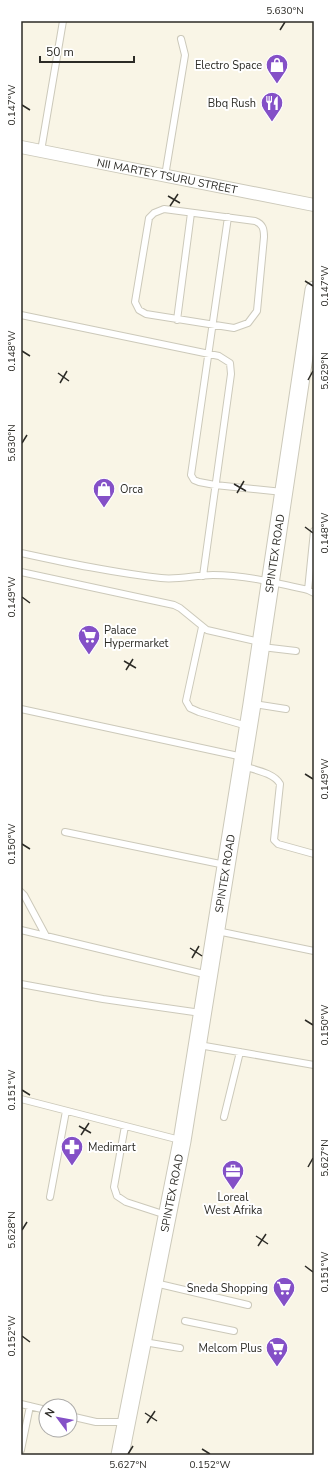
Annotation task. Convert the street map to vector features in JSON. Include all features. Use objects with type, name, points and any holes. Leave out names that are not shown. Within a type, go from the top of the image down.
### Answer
[{"type":"main road","name":"SPINTEX ROAD","points":[[120,1455],[182,1141],[311,329],[314,290]]},
{"type":"street","name":"NII MARTEY TSURU STREET","points":[[21,147],[314,205]]},
{"type":"lane","points":[[41,151],[63,21]]},
{"type":"lane","points":[[166,176],[185,55],[181,40]]},
{"type":"lane","points":[[164,209],[228,218],[255,221],[260,223],[264,228],[257,311],[248,323],[234,328],[212,326],[146,314],[139,310],[135,302],[149,218],[154,213],[164,209]]},
{"type":"lane","points":[[177,320],[191,213]]},
{"type":"lane","points":[[228,218],[191,475],[194,480],[199,482],[284,492]]},
{"type":"lane","points":[[21,315],[219,356],[230,363],[231,374],[203,576]]},
{"type":"lane","points":[[21,553],[79,565],[162,578],[224,575],[271,581],[311,592],[314,531]]},
{"type":"lane","points":[[21,572],[174,605],[180,608],[207,630],[261,644],[296,651]]},
{"type":"lane","points":[[202,627],[186,701],[190,708],[199,712],[249,726]]},
{"type":"lane","points":[[252,704],[286,709]]},
{"type":"lane","points":[[21,709],[243,762],[271,776],[280,784],[274,840],[278,844],[314,854]]},
{"type":"lane","points":[[64,832],[226,866]]},
{"type":"lane","points":[[21,892],[46,936]]},
{"type":"lane","points":[[21,930],[208,975]]},
{"type":"lane","points":[[216,931],[314,951]]},
{"type":"lane","points":[[21,984],[103,999],[202,1013]]},
{"type":"lane","points":[[197,1045],[314,1065]]},
{"type":"lane","points":[[224,1117],[240,1052]]},
{"type":"lane","points":[[21,1099],[182,1141]]},
{"type":"lane","points":[[50,1197],[66,1111]]},
{"type":"lane","points":[[125,1126],[114,1187],[117,1196],[126,1202],[167,1215]]},
{"type":"lane","points":[[154,1282],[248,1305]]},
{"type":"lane","points":[[185,1321],[234,1331]]},
{"type":"lane","points":[[143,1342],[180,1348]]},
{"type":"lane","points":[[21,1404],[38,1408]]},
{"type":"lane","points":[[21,1450],[22,1436],[30,1406]]},
{"type":"lane","points":[[78,1418],[96,1422],[126,1422]]},
{"type":"place","name":"Electro Space","points":[[277,84]]},
{"type":"place","name":"Bbq Rush","points":[[272,122]]},
{"type":"place","name":"Orca","points":[[104,508]]},
{"type":"place","name":"Palace Hypermarket","points":[[89,656]]},
{"type":"place","name":"Medimart","points":[[72,1166]]},
{"type":"place","name":"Loreal West Afrika","points":[[233,1190]]},
{"type":"place","name":"Sneda Shopping","points":[[284,1308]]},
{"type":"place","name":"Melcom Plus","points":[[277,1368]]}]
